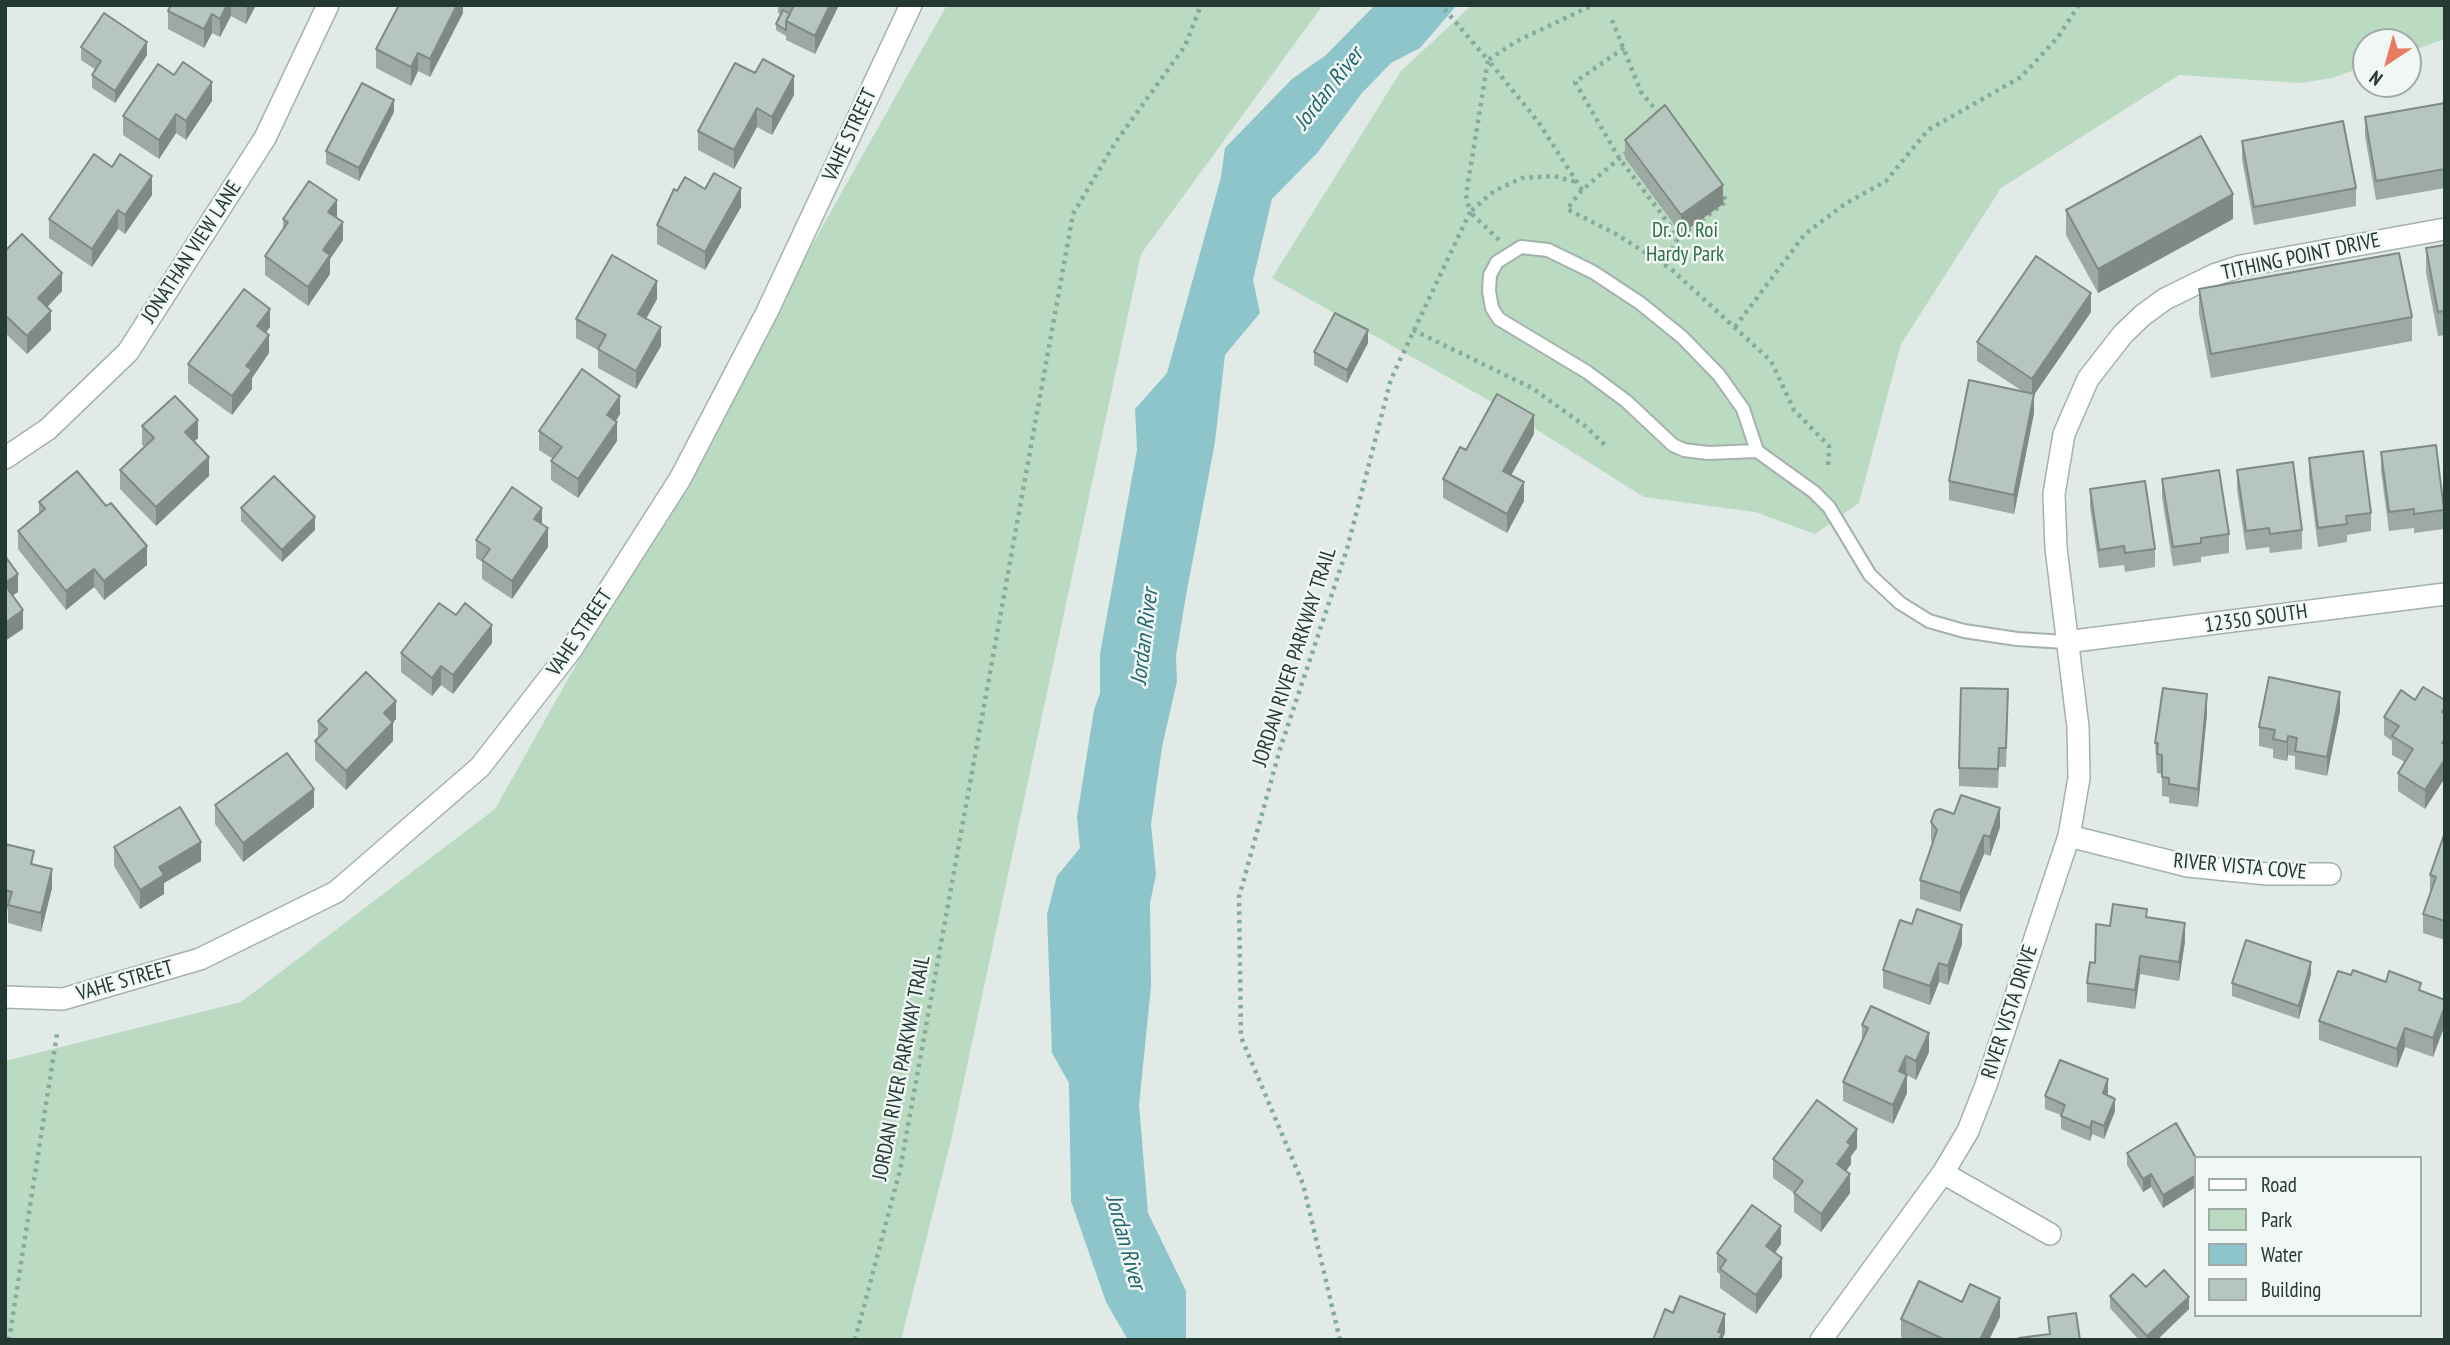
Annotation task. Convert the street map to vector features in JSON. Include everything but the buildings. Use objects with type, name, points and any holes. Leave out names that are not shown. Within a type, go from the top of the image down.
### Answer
[{"type":"street","name":"JONATHAN VIEW LANE","points":[[5,458],[48,429],[128,352],[265,138],[328,5]]},
{"type":"street","name":"VAHE STREET","points":[[5,997],[63,999],[200,959],[335,892],[480,767],[571,650],[680,479],[767,312],[911,5]]},
{"type":"street","name":"TITHING POINT DRIVE","points":[[2066,642],[2056,548],[2054,494],[2057,463],[2074,406],[2088,380],[2123,334],[2165,299],[2214,275],[2241,266],[2445,229]]},
{"type":"street","name":"12350 SOUTH","points":[[2066,642],[2445,594]]},
{"type":"street","name":"RIVER VISTA DRIVE","points":[[1821,1340],[1943,1173],[1968,1131],[1986,1085],[2069,836],[2079,778],[2078,740],[2066,642]]},
{"type":"street","name":"RIVER VISTA COVE","points":[[2069,836],[2188,866],[2267,874],[2330,874]]},
{"type":"street","points":[[1943,1173],[2050,1234]]},
{"type":"lane","points":[[1757,451],[1708,453],[1684,450],[1673,445],[1626,401],[1587,372],[1499,319],[1492,308],[1490,275],[1497,262],[1507,253],[1521,247],[1548,250],[1593,272],[1640,303],[1682,337],[1719,375],[1743,409],[1757,451],[1814,492],[1829,507],[1870,575],[1900,603],[1929,621],[2017,639],[2066,642]]},
{"type":"path","name":"JORDAN RIVER PARKWAY TRAIL","points":[[856,1340],[900,1170],[1073,214],[1115,143],[1185,46],[1200,5]]},
{"type":"path","points":[[1441,5],[1531,112],[1582,190]]},
{"type":"path","points":[[1488,60],[1517,41],[1593,5]]},
{"type":"path","points":[[1735,327],[1805,234],[1845,204],[1886,181],[1928,130],[2021,77],[2058,37],[2079,5]]},
{"type":"path","points":[[1612,20],[1641,92],[1664,121]]},
{"type":"path","points":[[1624,48],[1575,82],[1619,158],[1679,237]]},
{"type":"path","name":"JORDAN RIVER PARKWAY TRAIL","points":[[1339,1340],[1303,1184],[1241,1037],[1239,897],[1280,749],[1346,549],[1391,379],[1470,212],[1466,195],[1488,60]]},
{"type":"path","points":[[1637,143],[1582,190],[1567,209],[1616,233],[1663,264],[1771,361],[1794,410],[1829,446],[1828,470]]},
{"type":"path","points":[[1507,253],[1494,233],[1470,212],[1494,191],[1521,178],[1554,176],[1577,182]]},
{"type":"path","points":[[1663,264],[1679,237],[1727,201],[1719,191]]},
{"type":"path","points":[[1413,330],[1532,388],[1585,426],[1608,448]]},
{"type":"path","points":[[9,1340],[57,1034]]},
{"type":"green space","points":[[947,5],[1323,5],[1141,254],[952,1136],[901,1340],[5,1340],[5,1061],[241,1002],[495,809]]},
{"type":"green space","name":"Dr. O. Roi Hardy Park","points":[[1472,5],[2445,5],[2445,39],[2422,47],[2422,28],[2352,28],[2352,71],[2332,78],[2301,83],[2179,75],[2001,188],[1901,344],[1859,503],[1815,534],[1755,512],[1644,497],[1499,406],[1272,278],[1401,71]]},
{"type":"water","name":"Jordan River","points":[[1375,5],[1457,5],[1420,48],[1391,63],[1362,93],[1318,152],[1272,199],[1253,280],[1260,313],[1225,355],[1215,442],[1185,601],[1176,656],[1177,681],[1162,747],[1151,825],[1156,874],[1150,903],[1151,986],[1139,1105],[1148,1213],[1186,1291],[1186,1340],[1128,1340],[1106,1302],[1071,1201],[1069,1083],[1052,1053],[1047,914],[1057,876],[1080,848],[1077,817],[1094,710],[1100,693],[1100,654],[1137,450],[1135,409],[1167,373],[1221,177],[1225,148],[1292,79],[1326,55]]}]
